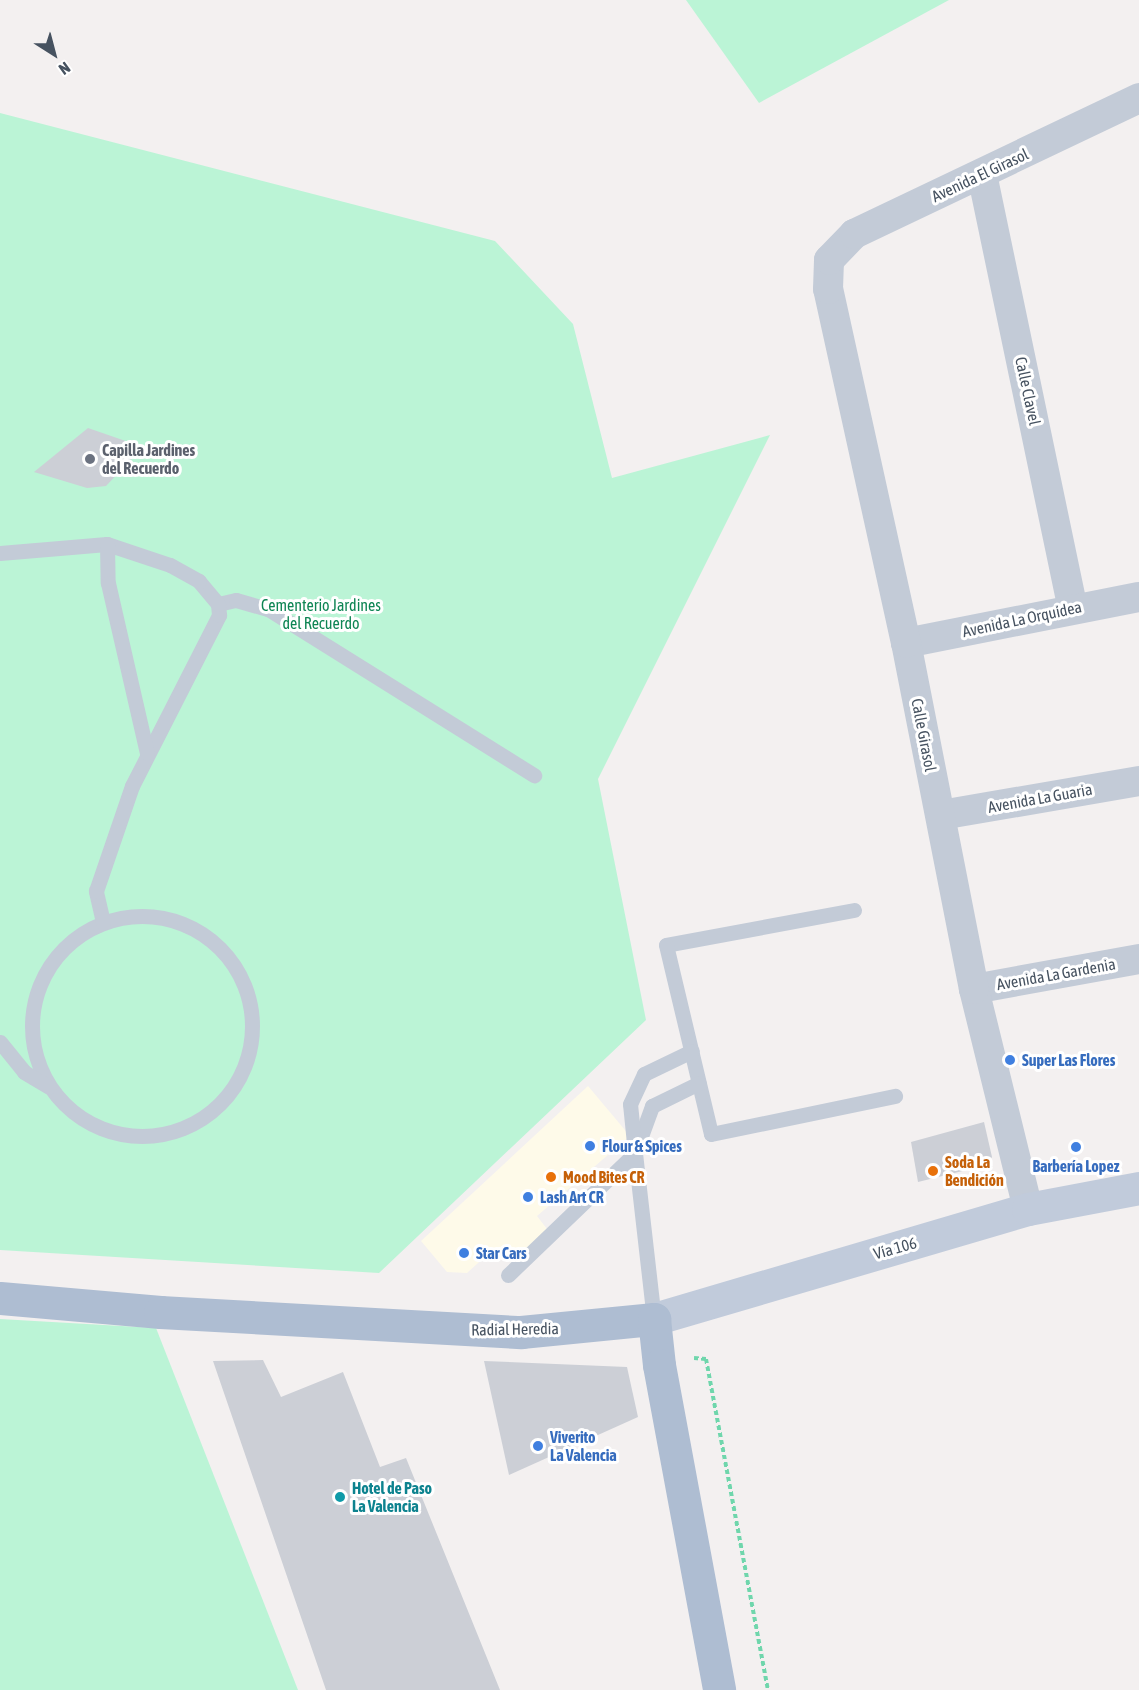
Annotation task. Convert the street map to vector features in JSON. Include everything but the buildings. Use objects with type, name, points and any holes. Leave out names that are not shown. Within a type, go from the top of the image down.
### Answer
[{"type":"main road","name":"Vía 106","points":[[654,1319],[1028,1209],[1139,1188]]},
{"type":"main road","name":"Radial Heredia","points":[[0,1298],[139,1309],[521,1332],[654,1319]]},
{"type":"main road","points":[[0,1311],[139,1309]]},
{"type":"main road","points":[[654,1319],[659,1365],[719,1690]]},
{"type":"street","name":"Avenida El Girasol","points":[[829,260],[854,234],[1139,99]]},
{"type":"street","name":"Calle Clavel","points":[[982,174],[1073,608]]},
{"type":"street","name":"Calle Girasol","points":[[829,260],[828,289],[906,643],[974,989],[1028,1209]]},
{"type":"street","name":"Avenida La Orquídea","points":[[906,643],[1073,608],[1139,597]]},
{"type":"street","name":"Avenida La Guaria","points":[[940,815],[1139,781]]},
{"type":"street","name":"Avenida La Gardenia","points":[[974,989],[1139,959]]},
{"type":"lane","points":[[107,544],[108,583],[147,753]]},
{"type":"lane","points":[[0,553],[107,544],[170,565],[199,581],[218,604],[219,615],[147,753],[96,891],[103,922]]},
{"type":"lane","points":[[218,604],[236,600],[268,609],[534,775]]},
{"type":"lane","points":[[854,910],[666,945],[711,1134],[895,1096]]},
{"type":"lane","points":[[129,915],[157,915],[184,922],[208,936],[228,955],[243,978],[251,1004],[253,1032],[248,1059],[236,1084],[218,1106],[196,1122],[170,1132],[143,1136],[116,1133],[90,1124],[67,1108],[49,1087],[35,1057],[31,1024],[36,992],[51,963],[66,946],[103,922],[129,915]]},
{"type":"lane","points":[[0,1042],[24,1072],[49,1087]]},
{"type":"lane","points":[[654,1319],[630,1104],[644,1074],[692,1051]]},
{"type":"lane","points":[[508,1275],[635,1153],[652,1106],[699,1083]]},
{"type":"path","points":[[694,1358],[706,1359],[768,1690]]},
{"type":"shaded area","points":[[588,1086],[630,1136],[537,1216],[547,1229],[515,1259],[495,1260],[488,1254],[467,1273],[447,1272],[421,1241]]},
{"type":"green space","points":[[686,0],[949,0],[759,103]]},
{"type":"green space","name":"Cementerio Jardines del Recuerdo","points":[[0,113],[495,241],[573,324],[612,478],[770,435],[598,779],[646,1020],[379,1273],[0,1250]]},
{"type":"green space","points":[[0,1319],[156,1328],[298,1690],[0,1690]]},
{"type":"place","name":"Capilla Jardines del Recuerdo","points":[[90,459]]},
{"type":"place","name":"Super Las Flores","points":[[1010,1060]]},
{"type":"place","name":"Flour & Spices","points":[[590,1146]]},
{"type":"place","name":"Barbería Lopez","points":[[1076,1147]]},
{"type":"place","name":"Soda La Bendición","points":[[933,1171]]},
{"type":"place","name":"Mood Bites CR","points":[[551,1177]]},
{"type":"place","name":"Lash Art CR","points":[[528,1197]]},
{"type":"place","name":"Star Cars","points":[[464,1253]]},
{"type":"place","name":"Viverito La Valencia","points":[[538,1446]]},
{"type":"place","name":"Hotel de Paso La Valencia","points":[[340,1497]]}]
